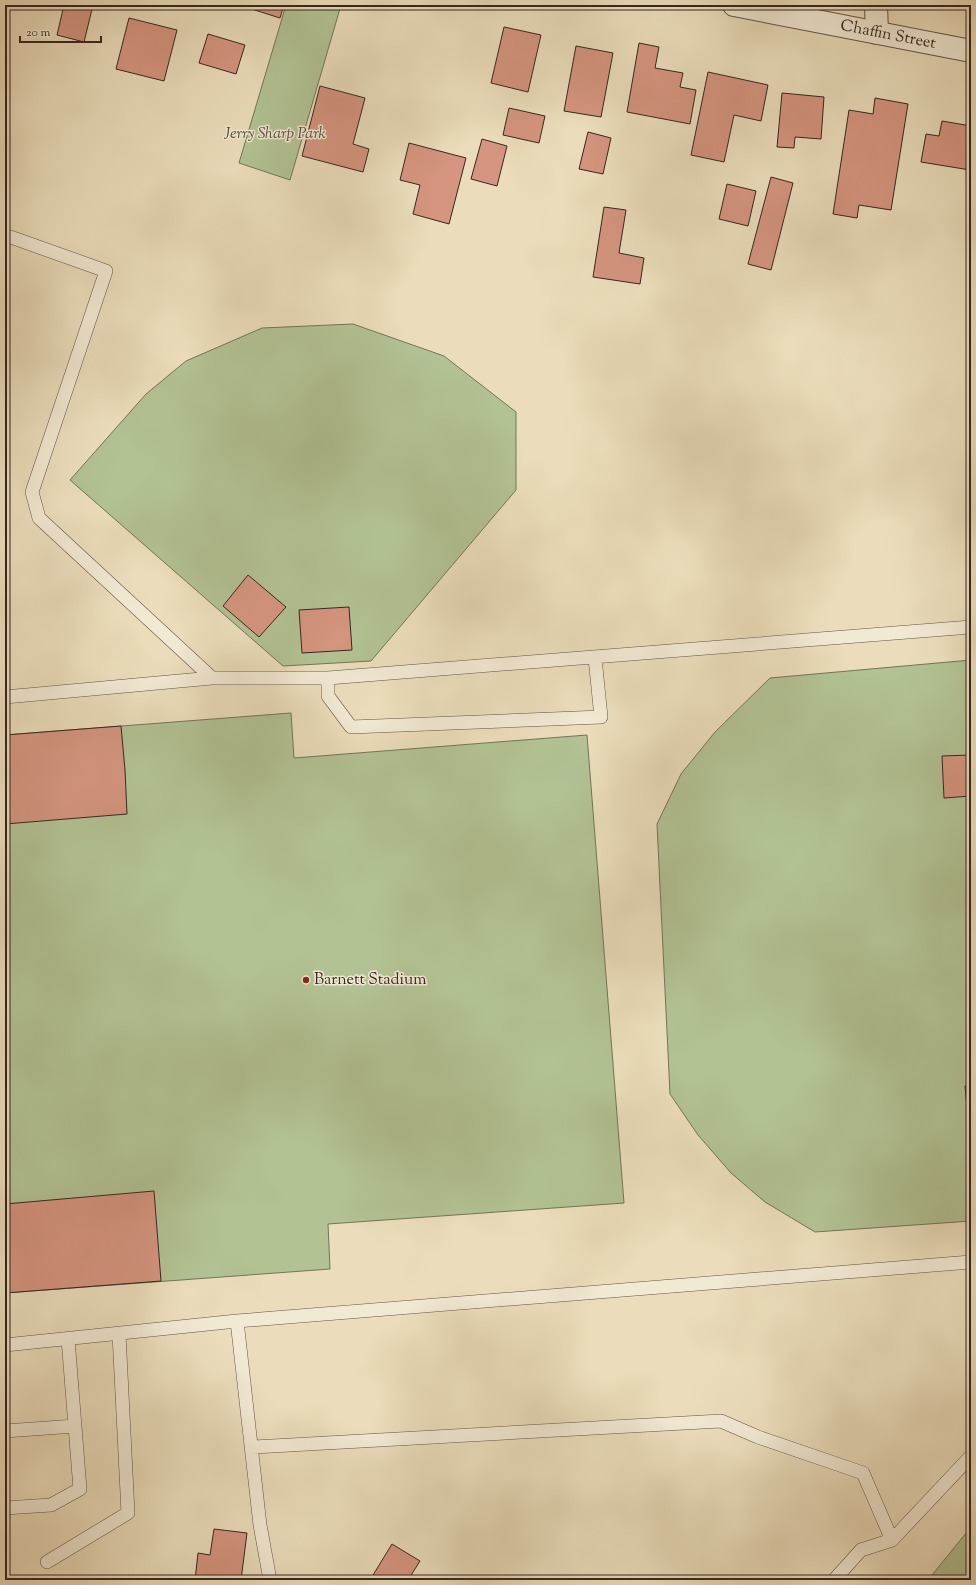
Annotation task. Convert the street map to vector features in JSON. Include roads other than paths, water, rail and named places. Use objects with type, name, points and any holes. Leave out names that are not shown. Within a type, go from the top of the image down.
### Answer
[{"type":"street","name":"Chaffin Street","points":[[734,5],[971,51]]},
{"type":"street","points":[[876,5],[877,33]]},
{"type":"lane","points":[[5,235],[106,271],[32,492],[39,518],[212,678]]},
{"type":"lane","points":[[5,697],[212,678],[328,678],[971,627]]},
{"type":"lane","points":[[328,678],[328,696],[351,727],[601,717],[595,658]]},
{"type":"lane","points":[[5,1345],[237,1321],[971,1262]]},
{"type":"lane","points":[[237,1321],[260,1525],[270,1580]]},
{"type":"lane","points":[[47,1562],[128,1513],[119,1334]]},
{"type":"lane","points":[[5,1508],[51,1505],[80,1489],[68,1339]]},
{"type":"lane","points":[[252,1447],[721,1421],[758,1437],[863,1473],[892,1540]]},
{"type":"lane","points":[[5,1431],[75,1426]]},
{"type":"lane","points":[[834,1580],[861,1550],[892,1540],[971,1456]]},
{"type":"place","name":"Barnett Stadium","points":[[306,980]]},
{"type":"park label","name":"Jerry Sharp Park","points":[[275,134]]}]
